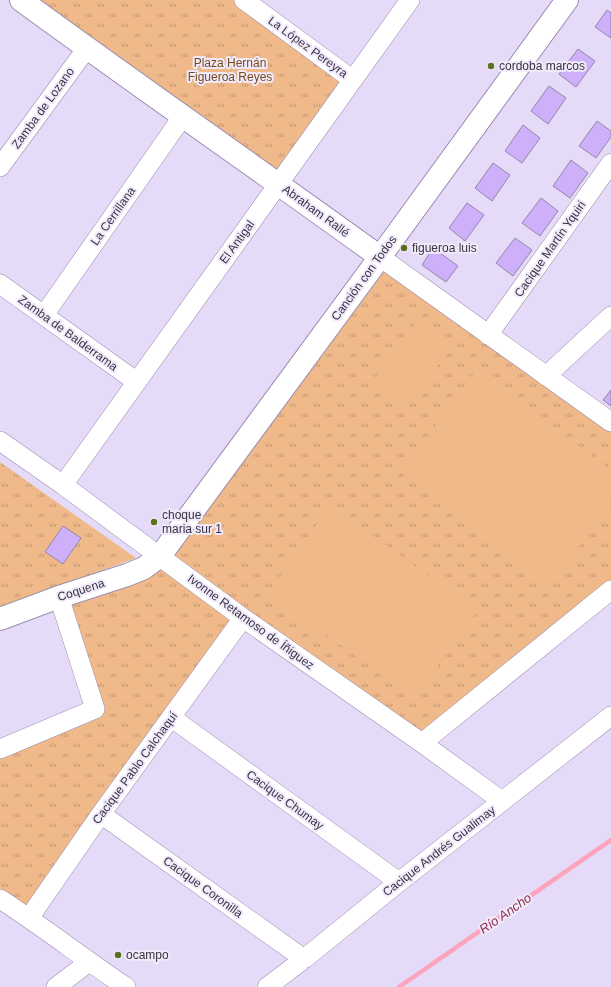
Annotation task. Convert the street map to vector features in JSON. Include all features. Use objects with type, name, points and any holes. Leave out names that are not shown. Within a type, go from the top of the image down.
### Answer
[{"type":"street","name":"Abraham Rallé","points":[[21,0],[611,422]]},
{"type":"street","name":"La López Pereyra","points":[[244,0],[264,6],[353,80]]},
{"type":"street","name":"El Antigal","points":[[63,486],[410,0]]},
{"type":"street","name":"Canción con Todos","points":[[160,556],[568,0]]},
{"type":"street","name":"Zamba de Lozano","points":[[0,167],[87,48]]},
{"type":"street","name":"La Cerrillana","points":[[44,316],[183,116]]},
{"type":"street","name":"Cacique Martín Yquiri","points":[[488,335],[611,163]]},
{"type":"street","name":"Zamba de Balderrama","points":[[0,284],[136,382]]},
{"type":"street","points":[[546,376],[611,316]]},
{"type":"street","name":"Ivonne Retamoso de Íñiguez","points":[[0,442],[160,556],[243,618],[422,743],[502,801]]},
{"type":"street","name":"Coquena","points":[[0,619],[59,597],[127,575],[144,568],[160,556]]},
{"type":"street","points":[[422,743],[611,590]]},
{"type":"street","points":[[0,750],[95,709],[59,597]]},
{"type":"street","name":"Cacique Pablo Calchaquí","points":[[29,918],[101,814],[243,618]]},
{"type":"street","name":"Cacique Andrés Gualimay","points":[[267,987],[611,716]]},
{"type":"street","name":"Cacique Chumay","points":[[172,718],[399,882]]},
{"type":"street","name":"Cacique Coronilla","points":[[101,814],[304,959]]},
{"type":"street","points":[[0,900],[29,918],[126,987]]},
{"type":"street","points":[[56,987],[89,962]]},
{"type":"green space","name":"Plaza Hernán Figueroa Reyes","points":[[22,0],[244,0],[353,80],[279,183]]},
{"type":"green space","points":[[380,258],[611,423],[611,589],[422,742],[160,556]]},
{"type":"green space","points":[[420,317],[454,343],[406,409],[371,383]]},
{"type":"green space","points":[[476,370],[611,470],[611,503],[552,584],[401,473]]},
{"type":"green space","points":[[0,462],[136,558],[0,607]]},
{"type":"green space","points":[[331,505],[477,611],[415,698],[268,593]]},
{"type":"green space","points":[[160,558],[241,618],[28,917],[0,898],[0,751],[98,710],[61,598]]},
{"type":"building","points":[[607,10],[611,13],[611,38],[595,27]]},
{"type":"building","points":[[578,49],[595,61],[576,87],[559,74]]},
{"type":"building","points":[[549,86],[566,98],[548,124],[531,111]]},
{"type":"building","points":[[597,121],[611,131],[611,137],[596,158],[579,146]]},
{"type":"building","points":[[523,125],[540,138],[522,163],[505,151]]},
{"type":"building","points":[[571,160],[588,173],[570,198],[553,186]]},
{"type":"building","points":[[493,163],[510,175],[492,201],[475,188]]},
{"type":"building","points":[[541,198],[558,211],[540,236],[522,223]]},
{"type":"building","points":[[467,203],[484,215],[465,241],[449,228]]},
{"type":"building","points":[[515,238],[532,250],[513,276],[496,263]]},
{"type":"building","points":[[433,248],[458,266],[446,282],[422,265]]},
{"type":"building","points":[[611,390],[611,406],[603,400]]},
{"type":"building","points":[[63,526],[81,538],[63,564],[45,552]]},
{"type":"waterway","name":"Río Ancho","points":[[399,987],[611,840]]},
{"type":"place","name":"cordoba marcos","points":[[491,66]]},
{"type":"place","name":"figueroa luis","points":[[404,248]]},
{"type":"place","name":"choque maria sur 1","points":[[154,522]]},
{"type":"place","name":"ocampo","points":[[118,955]]}]
